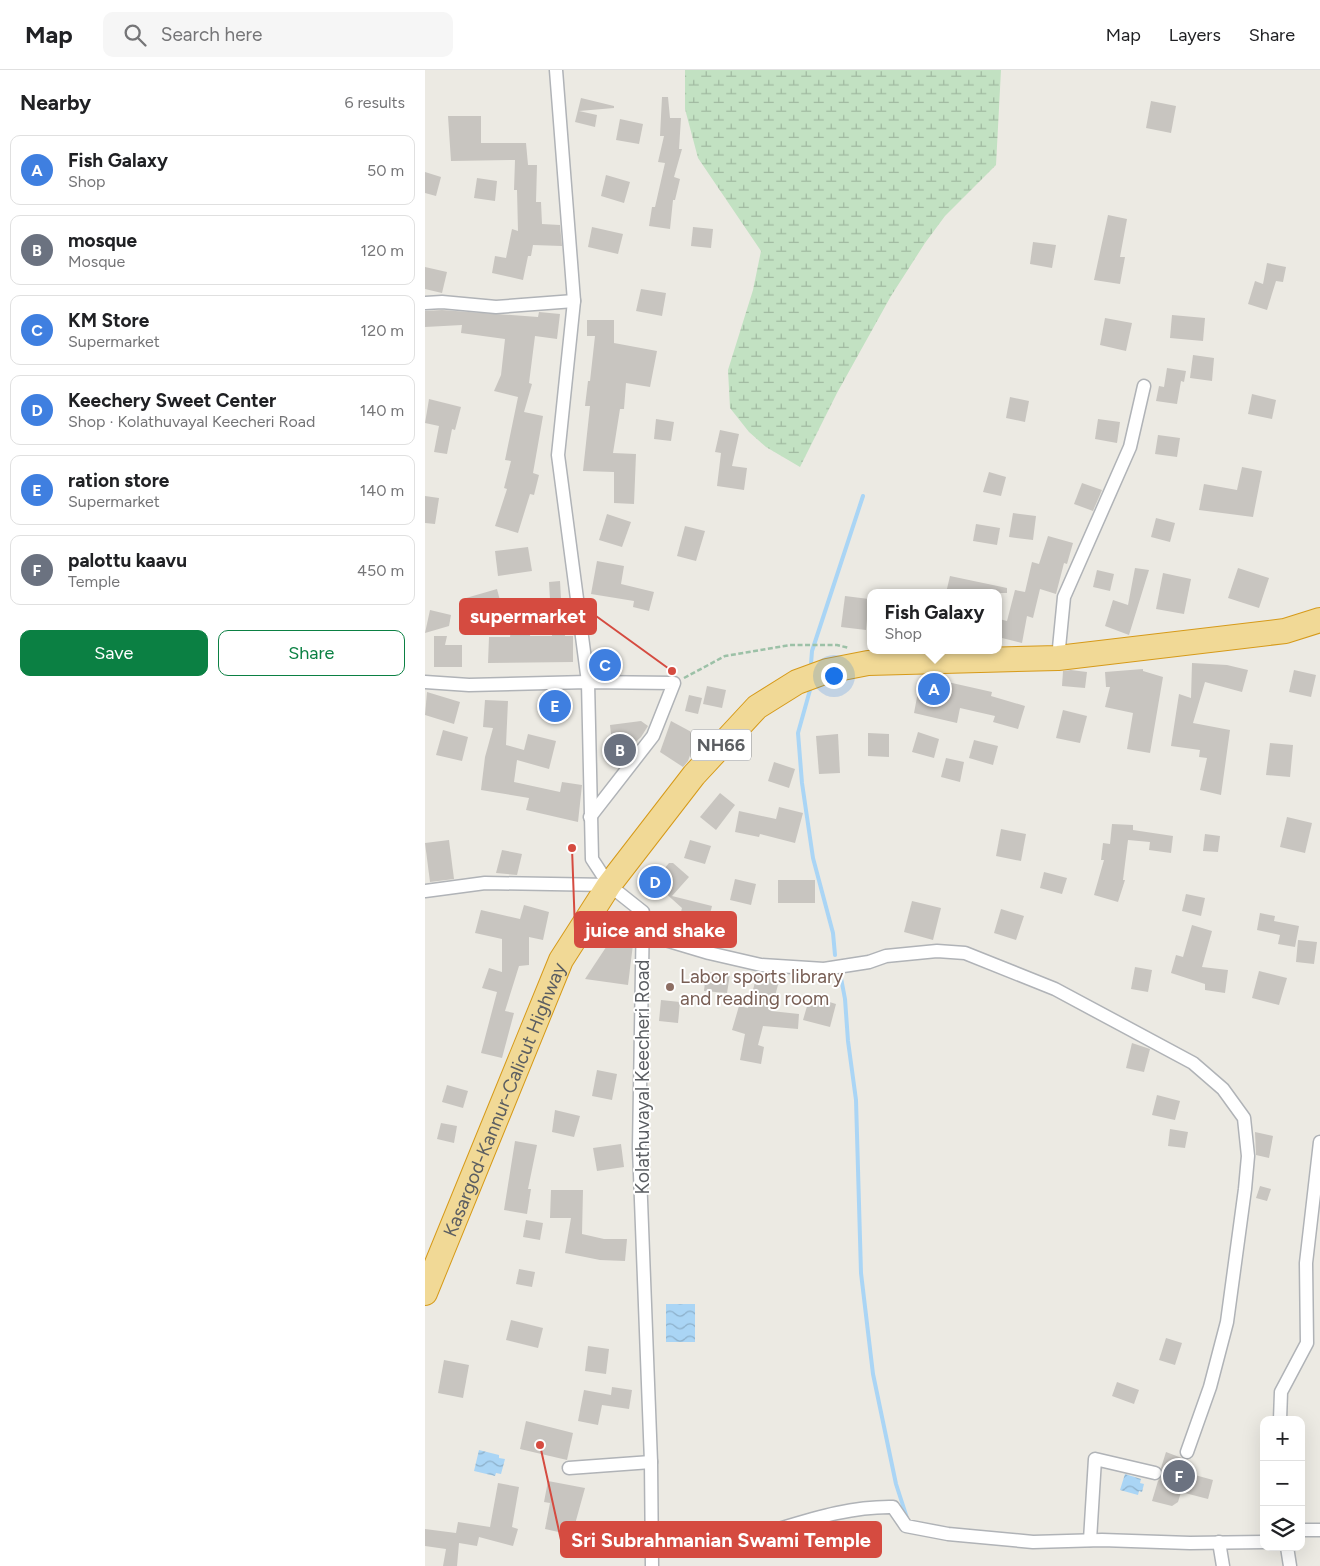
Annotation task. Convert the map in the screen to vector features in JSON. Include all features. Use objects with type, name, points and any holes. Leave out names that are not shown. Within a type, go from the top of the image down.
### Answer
[{"type":"highway","name":"Kasargod-Kannur-Calicut Highway","points":[[425,1293],[561,960],[609,885],[694,775],[757,707],[797,682],[827,671],[868,663],[1058,658],[1285,631],[1320,620]]},
{"type":"street","name":"Kolathuvayal Keecheri Road","points":[[556,70],[574,301],[558,455],[587,682],[592,859],[609,885],[643,912],[639,1148],[651,1462],[652,1566]]},
{"type":"street","points":[[425,303],[442,302],[496,307],[574,301]]},
{"type":"street","points":[[1058,658],[1064,597],[1130,447],[1144,386]]},
{"type":"street","points":[[425,682],[469,686],[587,682],[674,683],[653,736],[590,817]]},
{"type":"street","points":[[425,891],[485,883],[609,885]]},
{"type":"street","points":[[642,933],[709,953],[761,965],[823,969],[869,962],[886,956],[937,951],[965,953],[1055,988],[1193,1063],[1223,1089],[1244,1118],[1248,1156],[1245,1189],[1227,1322],[1210,1387],[1187,1452]]},
{"type":"street","points":[[1280,1416],[1281,1392],[1307,1343],[1307,1262],[1320,1142]]},
{"type":"street","points":[[1090,1540],[1095,1459],[1155,1473]]},
{"type":"street","points":[[569,1468],[651,1462]]},
{"type":"street","points":[[652,1549],[704,1546],[754,1536],[795,1523],[864,1506],[893,1507],[906,1526],[937,1532],[1033,1542],[1090,1540],[1260,1542]]},
{"type":"street","points":[[1305,1530],[1320,1530]]},
{"type":"street","points":[[1219,1542],[1223,1566]]},
{"type":"street","points":[[1288,1551],[1290,1566]]},
{"type":"path","points":[[674,683],[725,656],[805,645],[823,645]]},
{"type":"green space","points":[[685,70],[1001,70],[996,165],[945,216],[925,243],[891,296],[837,393],[800,467],[766,447],[749,432],[730,408],[728,370],[753,290],[761,251],[698,158],[685,109]]},
{"type":"water","points":[[666,1304],[695,1304],[695,1342],[666,1342]]},
{"type":"water","points":[[479,1450],[499,1455],[499,1458],[505,1459],[501,1474],[496,1473],[495,1476],[474,1471]]},
{"type":"water","points":[[1125,1474],[1141,1479],[1140,1483],[1144,1484],[1142,1492],[1139,1491],[1138,1495],[1120,1490]]},
{"type":"building","points":[[662,97],[668,97],[670,118],[681,118],[679,149],[682,149],[674,177],[680,179],[675,200],[673,200],[670,229],[649,226],[652,207],[655,207],[665,163],[658,162],[664,136],[660,136]]},
{"type":"building","points":[[581,98],[614,106],[614,108],[579,111],[597,115],[595,127],[575,122]]},
{"type":"building","points":[[1151,101],[1176,106],[1171,133],[1146,128]]},
{"type":"building","points":[[448,116],[481,116],[481,143],[526,143],[528,165],[537,165],[536,202],[541,202],[542,224],[560,225],[562,246],[533,245],[531,256],[528,256],[523,280],[492,273],[495,256],[506,258],[512,229],[518,231],[517,190],[514,190],[515,160],[451,161]]},
{"type":"building","points":[[620,119],[643,124],[639,144],[616,140]]},
{"type":"building","points":[[425,172],[441,177],[436,196],[425,193]]},
{"type":"building","points":[[606,175],[630,182],[624,203],[601,196]]},
{"type":"building","points":[[477,178],[497,181],[495,201],[474,198]]},
{"type":"building","points":[[1108,215],[1127,219],[1120,257],[1125,257],[1120,284],[1094,280]]},
{"type":"building","points":[[592,227],[623,234],[618,254],[588,247]]},
{"type":"building","points":[[693,227],[713,229],[711,248],[691,246]]},
{"type":"building","points":[[1033,242],[1056,245],[1052,268],[1030,264]]},
{"type":"building","points":[[1267,263],[1286,267],[1283,282],[1276,281],[1267,310],[1248,304],[1255,281],[1263,284]]},
{"type":"building","points":[[425,267],[447,272],[442,293],[425,289]]},
{"type":"building","points":[[641,289],[666,293],[662,316],[636,311]]},
{"type":"building","points":[[442,310],[538,317],[539,312],[560,314],[557,339],[535,336],[529,383],[532,384],[524,412],[543,416],[533,473],[539,475],[534,495],[530,494],[518,533],[495,526],[507,489],[504,488],[511,461],[505,460],[518,397],[494,391],[501,375],[505,339],[461,333],[462,325],[425,327],[425,311]]},
{"type":"building","points":[[1172,315],[1205,318],[1203,341],[1170,338]]},
{"type":"building","points":[[1105,318],[1132,323],[1126,351],[1100,345]]},
{"type":"building","points":[[587,320],[614,320],[614,343],[657,351],[650,387],[626,383],[624,409],[620,409],[613,453],[636,454],[634,504],[614,503],[614,472],[583,471],[590,406],[585,406],[595,336],[587,336]]},
{"type":"building","points":[[1193,355],[1214,358],[1212,381],[1190,378]]},
{"type":"building","points":[[1167,368],[1186,371],[1184,382],[1181,381],[1177,404],[1156,401],[1159,386],[1164,387]]},
{"type":"building","points":[[1252,394],[1276,400],[1272,419],[1248,414]]},
{"type":"building","points":[[1010,397],[1029,401],[1025,422],[1006,418]]},
{"type":"building","points":[[429,399],[461,407],[455,430],[452,429],[447,454],[434,452],[439,426],[425,423]]},
{"type":"building","points":[[656,419],[674,422],[671,441],[654,439]]},
{"type":"building","points":[[1098,419],[1120,422],[1117,443],[1095,439]]},
{"type":"building","points":[[720,430],[739,434],[732,466],[747,468],[744,490],[717,486],[721,453],[715,452]]},
{"type":"building","points":[[1158,435],[1180,438],[1177,457],[1155,454]]},
{"type":"building","points":[[1242,467],[1262,471],[1253,517],[1199,510],[1204,484],[1237,490]]},
{"type":"building","points":[[989,472],[1006,477],[1001,496],[983,492]]},
{"type":"building","points":[[1082,483],[1102,490],[1093,511],[1074,504]]},
{"type":"building","points":[[425,496],[439,498],[435,524],[425,523]]},
{"type":"building","points":[[1013,513],[1036,516],[1033,540],[1009,537]]},
{"type":"building","points":[[607,514],[631,522],[622,547],[599,540]]},
{"type":"building","points":[[1156,518],[1175,523],[1170,542],[1151,537]]},
{"type":"building","points":[[976,524],[1000,528],[997,545],[973,541]]},
{"type":"building","points":[[685,526],[705,531],[696,561],[677,556]]},
{"type":"building","points":[[1048,536],[1073,543],[1067,564],[1064,563],[1056,594],[1040,589],[1033,618],[1027,616],[1022,643],[1002,638],[1002,620],[1007,621],[1015,590],[1025,592],[1032,562],[1039,564]]},
{"type":"building","points":[[528,547],[532,571],[498,576],[495,551]]},
{"type":"building","points":[[597,561],[624,566],[621,584],[654,592],[649,611],[633,607],[634,601],[591,594]]},
{"type":"building","points":[[1135,568],[1149,570],[1129,635],[1105,626],[1113,600],[1128,605]]},
{"type":"building","points":[[1238,568],[1269,578],[1259,608],[1228,598]]},
{"type":"building","points":[[1097,570],[1114,574],[1110,591],[1093,587]]},
{"type":"building","points":[[1163,573],[1191,579],[1184,614],[1156,609]]},
{"type":"building","points":[[950,576],[1007,588],[1007,593],[1002,593],[1002,589],[947,589]]},
{"type":"building","points":[[560,581],[565,636],[573,636],[573,662],[488,663],[489,637],[510,637],[513,614],[532,617],[530,636],[552,636],[549,582]]},
{"type":"building","points":[[497,589],[503,612],[472,620],[466,598]]},
{"type":"building","points":[[845,596],[867,599],[866,630],[841,627]]},
{"type":"building","points":[[430,610],[451,615],[449,626],[425,633]]},
{"type":"building","points":[[434,636],[447,636],[445,645],[462,645],[462,667],[434,667]]},
{"type":"building","points":[[1192,663],[1227,665],[1248,670],[1242,692],[1205,682],[1193,723],[1230,730],[1221,795],[1200,790],[1207,758],[1199,757],[1200,750],[1171,746],[1179,694],[1191,698]]},
{"type":"building","points":[[1143,669],[1143,671],[1163,677],[1150,753],[1127,749],[1133,713],[1105,707],[1110,687],[1106,687],[1105,672]]},
{"type":"building","points":[[1294,670],[1316,675],[1311,697],[1289,692]]},
{"type":"building","points":[[1063,671],[1087,672],[1085,688],[1062,686]]},
{"type":"building","points":[[921,676],[992,692],[991,696],[1025,706],[1018,729],[993,722],[995,716],[960,708],[957,723],[914,713]]},
{"type":"building","points":[[707,686],[726,690],[722,708],[703,704]]},
{"type":"building","points":[[427,692],[460,702],[454,724],[425,715]]},
{"type":"building","points":[[689,695],[702,698],[698,714],[685,711]]},
{"type":"building","points":[[485,700],[508,701],[506,745],[524,750],[528,734],[556,741],[549,769],[517,760],[514,782],[560,792],[562,782],[582,785],[578,822],[526,810],[529,798],[481,790],[485,757],[493,728],[483,727]]},
{"type":"building","points":[[1063,710],[1087,716],[1080,743],[1056,738]]},
{"type":"building","points":[[641,721],[648,726],[641,737],[614,762],[610,725]]},
{"type":"building","points":[[671,721],[697,735],[688,761],[683,767],[660,752]]},
{"type":"building","points":[[443,730],[468,737],[462,761],[436,755]]},
{"type":"building","points":[[918,732],[939,739],[934,758],[912,752]]},
{"type":"building","points":[[868,733],[889,734],[889,757],[868,756]]},
{"type":"building","points":[[838,734],[840,773],[819,774],[816,736]]},
{"type":"building","points":[[974,740],[998,746],[993,765],[969,758]]},
{"type":"building","points":[[1270,743],[1293,745],[1290,777],[1266,775]]},
{"type":"building","points":[[946,758],[964,762],[960,782],[941,777]]},
{"type":"building","points":[[774,762],[795,769],[789,788],[768,781]]},
{"type":"building","points":[[720,793],[735,805],[716,830],[700,817]]},
{"type":"building","points":[[779,807],[803,813],[795,843],[760,834],[759,837],[735,832],[739,811],[776,819]]},
{"type":"building","points":[[1287,817],[1312,823],[1305,853],[1280,847]]},
{"type":"building","points":[[1112,824],[1133,825],[1133,830],[1173,836],[1171,853],[1149,850],[1150,842],[1128,840],[1123,880],[1125,880],[1118,902],[1094,895],[1104,860],[1101,860],[1103,843],[1110,844]]},
{"type":"building","points":[[1001,829],[1026,834],[1021,861],[996,856]]},
{"type":"building","points":[[1205,834],[1220,836],[1218,852],[1203,851]]},
{"type":"building","points":[[449,840],[454,879],[430,882],[425,843]]},
{"type":"building","points":[[690,840],[711,846],[705,864],[684,858]]},
{"type":"building","points":[[502,850],[522,854],[517,875],[496,873]]},
{"type":"building","points":[[669,863],[673,863],[689,877],[672,896],[712,906],[705,934],[677,927],[682,908],[653,882]]},
{"type":"building","points":[[1044,872],[1067,878],[1062,894],[1040,888]]},
{"type":"building","points":[[735,879],[756,884],[751,905],[730,900]]},
{"type":"building","points":[[778,880],[815,880],[815,903],[778,903]]},
{"type":"building","points":[[1186,894],[1205,898],[1201,916],[1182,911]]},
{"type":"building","points":[[912,901],[941,908],[933,940],[904,932]]},
{"type":"building","points":[[524,905],[549,912],[543,940],[529,937],[529,965],[519,966],[505,1011],[514,1013],[502,1058],[481,1053],[497,992],[482,988],[489,968],[502,972],[502,939],[475,933],[481,910],[520,919]]},
{"type":"building","points":[[1001,909],[1024,916],[1016,940],[994,933]]},
{"type":"building","points":[[1260,913],[1275,916],[1274,921],[1299,926],[1295,947],[1278,944],[1280,935],[1257,930]]},
{"type":"building","points":[[1192,925],[1212,931],[1202,967],[1228,970],[1225,993],[1205,990],[1205,984],[1171,973],[1176,955],[1183,957]]},
{"type":"building","points":[[620,926],[635,928],[628,985],[585,979]]},
{"type":"building","points":[[1298,940],[1317,942],[1314,964],[1296,962]]},
{"type":"building","points":[[1135,967],[1152,970],[1148,992],[1131,989]]},
{"type":"building","points":[[1259,971],[1287,978],[1279,1005],[1252,998]]},
{"type":"building","points":[[706,972],[730,974],[727,993],[704,991]]},
{"type":"building","points":[[757,975],[779,981],[771,1011],[799,1014],[798,1029],[763,1026],[758,1045],[764,1047],[761,1064],[740,1060],[745,1034],[732,1030],[739,1006],[748,1008]]},
{"type":"building","points":[[810,996],[836,1004],[830,1027],[803,1020]]},
{"type":"building","points":[[661,1000],[680,1002],[678,1023],[659,1021]]},
{"type":"building","points":[[1132,1043],[1150,1049],[1144,1072],[1126,1068]]},
{"type":"building","points":[[597,1070],[617,1074],[612,1100],[592,1096]]},
{"type":"building","points":[[447,1085],[468,1091],[463,1108],[442,1102]]},
{"type":"building","points":[[1157,1095],[1180,1101],[1175,1120],[1152,1115]]},
{"type":"building","points":[[555,1110],[580,1116],[574,1137],[552,1132]]},
{"type":"building","points":[[441,1123],[457,1126],[454,1143],[437,1139]]},
{"type":"building","points":[[1170,1129],[1188,1132],[1185,1148],[1168,1146]]},
{"type":"building","points":[[1255,1132],[1273,1136],[1269,1158],[1256,1155]]},
{"type":"building","points":[[515,1141],[537,1145],[528,1189],[531,1189],[527,1214],[504,1210]]},
{"type":"building","points":[[621,1144],[624,1167],[597,1171],[593,1148]]},
{"type":"building","points":[[1260,1186],[1271,1189],[1267,1201],[1256,1198]]},
{"type":"building","points":[[551,1190],[583,1190],[582,1234],[604,1239],[627,1239],[625,1261],[600,1260],[565,1253],[571,1218],[550,1218]]},
{"type":"building","points":[[526,1220],[543,1223],[540,1240],[523,1237]]},
{"type":"building","points":[[519,1269],[535,1272],[532,1287],[516,1284]]},
{"type":"building","points":[[511,1320],[543,1328],[538,1348],[506,1340]]},
{"type":"building","points":[[1166,1338],[1182,1343],[1175,1365],[1159,1360]]},
{"type":"building","points":[[588,1346],[609,1349],[606,1374],[585,1371]]},
{"type":"building","points":[[444,1360],[469,1365],[463,1398],[438,1393]]},
{"type":"building","points":[[1117,1382],[1139,1390],[1134,1404],[1112,1396]]},
{"type":"building","points":[[612,1387],[632,1390],[629,1409],[602,1405],[598,1425],[578,1421],[584,1390],[611,1395]]},
{"type":"building","points":[[526,1421],[573,1433],[567,1460],[520,1449]]},
{"type":"building","points":[[1166,1452],[1187,1460],[1184,1472],[1213,1480],[1208,1499],[1181,1492],[1178,1502],[1172,1506],[1152,1501],[1158,1481],[1163,1475],[1161,1468]]},
{"type":"building","points":[[548,1481],[585,1488],[572,1535],[545,1529],[550,1503],[544,1502]]},
{"type":"building","points":[[498,1483],[519,1487],[512,1527],[518,1529],[513,1546],[479,1537],[477,1546],[459,1543],[457,1566],[443,1566],[446,1549],[425,1546],[425,1529],[456,1533],[458,1522],[490,1527]]},
{"type":"building","points":[[594,1527],[619,1533],[613,1557],[588,1550]]},
{"type":"waterway","points":[[811,664],[812,651],[863,496]]},
{"type":"waterway","points":[[810,690],[798,733],[802,783],[813,858],[833,933],[835,955]]},
{"type":"waterway","points":[[841,978],[856,1100],[861,1273],[873,1374],[896,1484],[907,1518]]},
{"type":"place","name":"KM Store","points":[[605,665]]},
{"type":"place","name":"supermarket","points":[[672,671]]},
{"type":"place","name":"Fish Galaxy","points":[[934,689]]},
{"type":"place","name":"ration store","points":[[555,706]]},
{"type":"place","name":"mosque","points":[[620,750]]},
{"type":"place","name":"juice and shake","points":[[572,848]]},
{"type":"place","name":"Keechery Sweet Center","points":[[655,882]]},
{"type":"place","name":"Labor sports library and reading room","points":[[670,987]]},
{"type":"place","name":"Sri Subrahmanian Swami Temple","points":[[540,1445]]},
{"type":"place","name":"palottu kaavu","points":[[1179,1476]]}]
